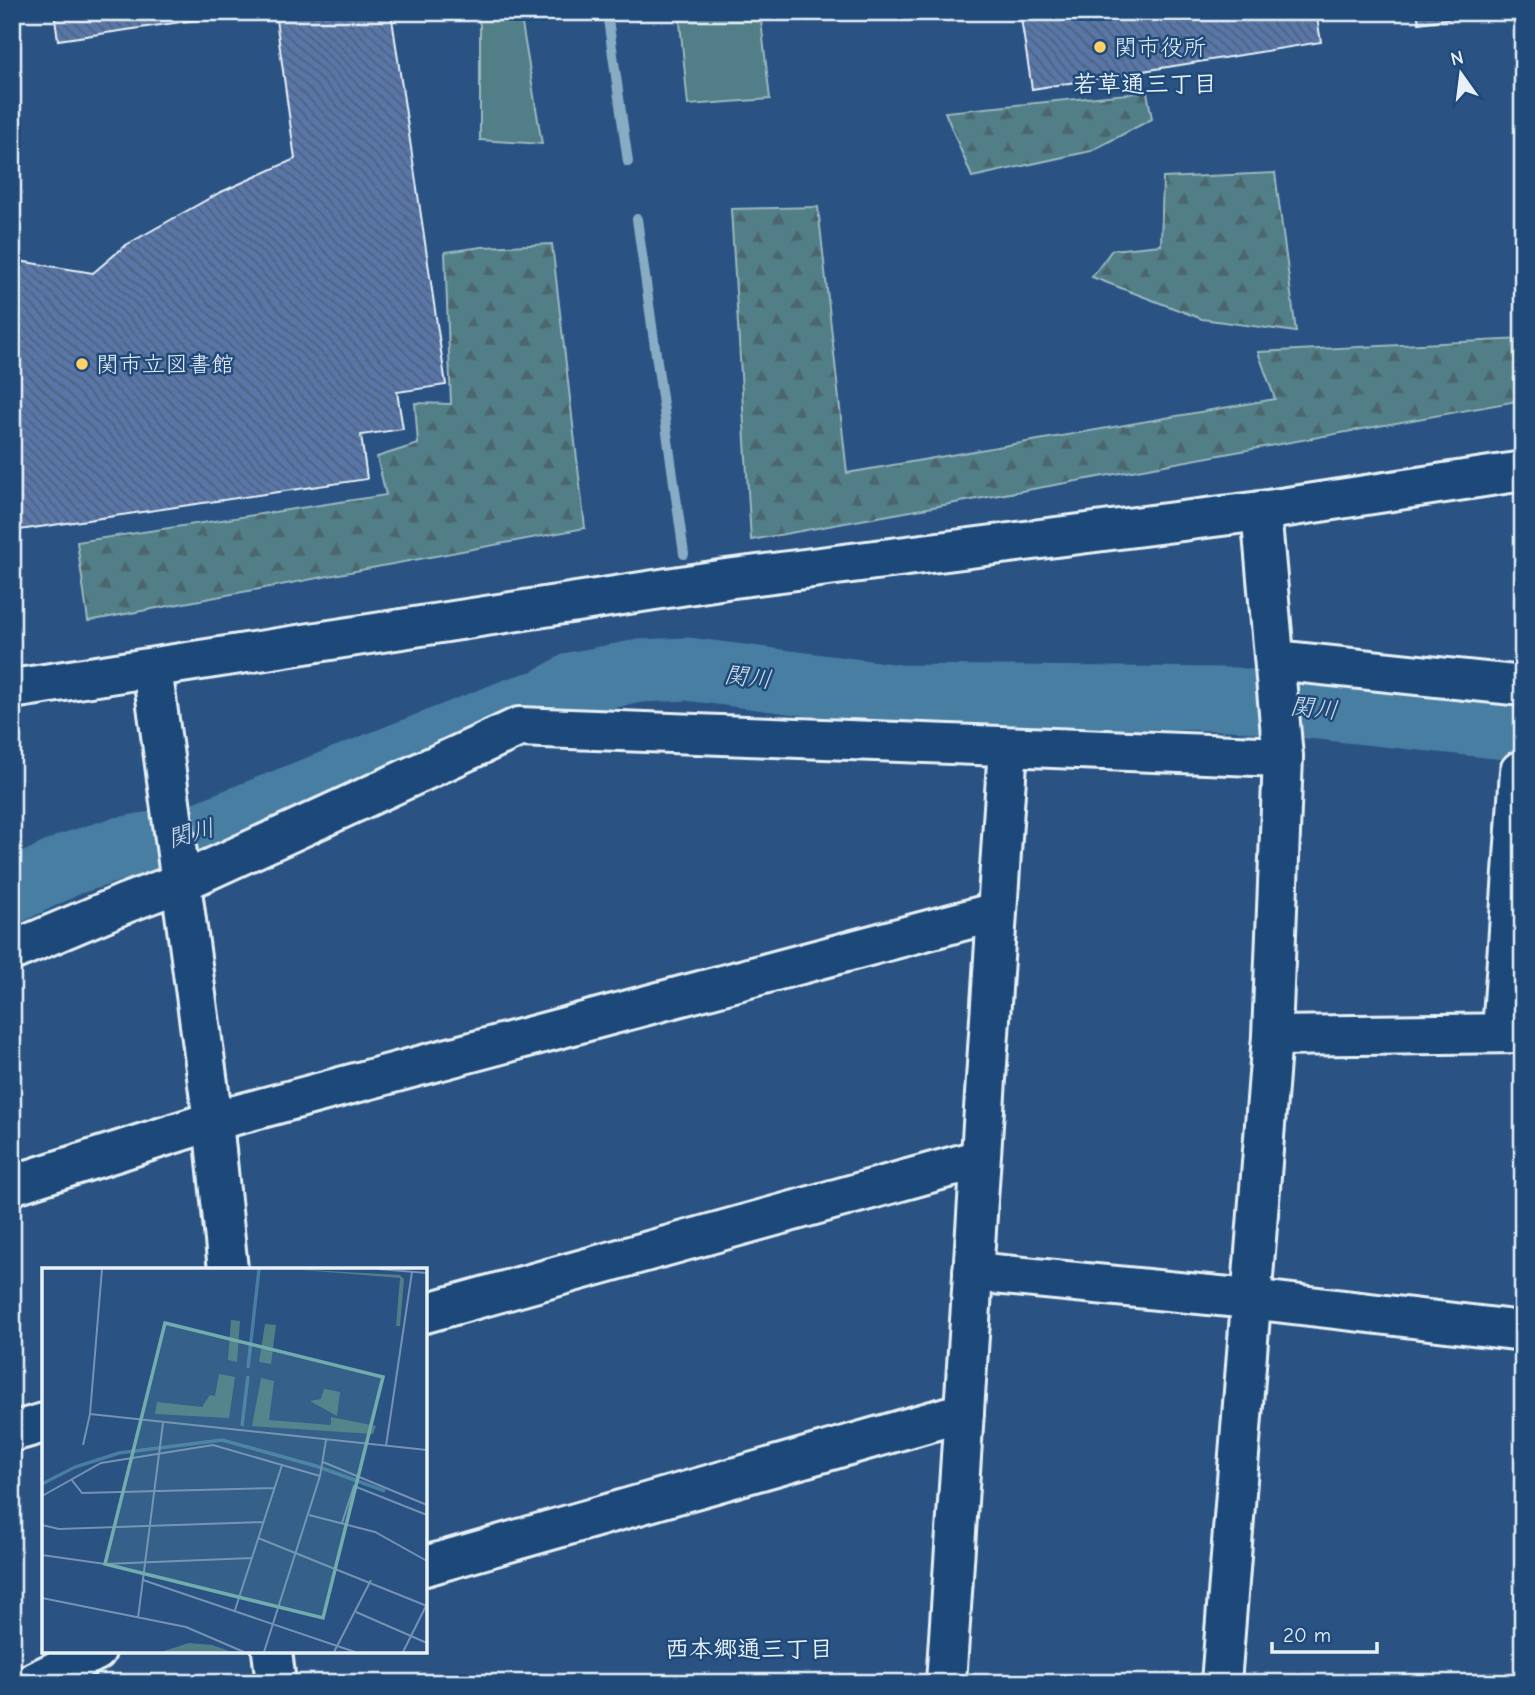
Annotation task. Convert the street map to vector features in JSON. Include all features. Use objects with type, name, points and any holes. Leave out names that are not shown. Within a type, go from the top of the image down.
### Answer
[{"type":"street","points":[[12,689],[726,579],[1261,511],[1523,471]]},
{"type":"street","points":[[1221,1683],[1272,1036],[1283,756],[1261,511]]},
{"type":"street","points":[[1276,662],[1523,686]]},
{"type":"street","points":[[152,668],[213,1121],[228,1268]]},
{"type":"street","points":[[12,951],[182,882],[519,727],[1283,756]]},
{"type":"street","points":[[946,1683],[1007,747]]},
{"type":"street","points":[[1272,1036],[1512,1033],[1520,771],[1523,771]]},
{"type":"street","points":[[12,1185],[213,1121],[996,912]]},
{"type":"street","points":[[427,1312],[980,1160]]},
{"type":"street","points":[[973,1272],[1250,1299],[1523,1331]]},
{"type":"street","points":[[427,1565],[964,1412]]},
{"type":"street","points":[[12,1432],[42,1424]]},
{"type":"street","points":[[32,1683],[92,1653]]},
{"type":"street","points":[[272,1653],[276,1683]]},
{"type":"green space","points":[[476,12],[520,12],[542,144],[480,140],[480,25]]},
{"type":"green space","points":[[679,12],[760,12],[770,99],[688,105]]},
{"type":"green space","points":[[1147,92],[1152,119],[1091,151],[972,177],[945,112]]},
{"type":"green space","points":[[1275,173],[1296,332],[1202,319],[1092,277],[1112,250],[1161,245],[1163,178]]},
{"type":"green space","points":[[818,207],[847,473],[1275,399],[1258,352],[1523,339],[1523,400],[751,540],[731,209]]},
{"type":"green space","points":[[552,244],[585,528],[88,621],[77,542],[386,495],[377,457],[418,444],[415,403],[451,404],[445,252],[482,247]]},
{"type":"building","points":[[54,12],[249,12],[58,40]]},
{"type":"building","points":[[275,12],[391,12],[446,385],[397,392],[403,429],[361,435],[367,479],[12,531],[12,255],[13,260],[93,273],[126,245],[219,193],[295,159]]},
{"type":"building","points":[[1020,12],[1316,12],[1321,42],[1032,89]]},
{"type":"building","points":[[1417,12],[1492,12],[1419,23]]},
{"type":"building","points":[[1522,1404],[1523,1582],[1517,1582]]},
{"type":"waterway","points":[[607,12],[628,162]]},
{"type":"waterway","points":[[637,219],[684,554]]},
{"type":"waterway","name":"関川","points":[[12,892],[70,864],[117,849],[194,836],[518,708],[546,700],[576,683],[640,671],[687,669],[899,696],[1235,699],[1523,730]]},
{"type":"place","name":"関市役所","points":[[1100,47]]},
{"type":"place","name":"関市立図書館","points":[[82,364]]},
{"type":"district","name":"若草通三丁目","points":[[1145,84]]},
{"type":"district","name":"西本郷通三丁目","points":[[749,1649]]}]
